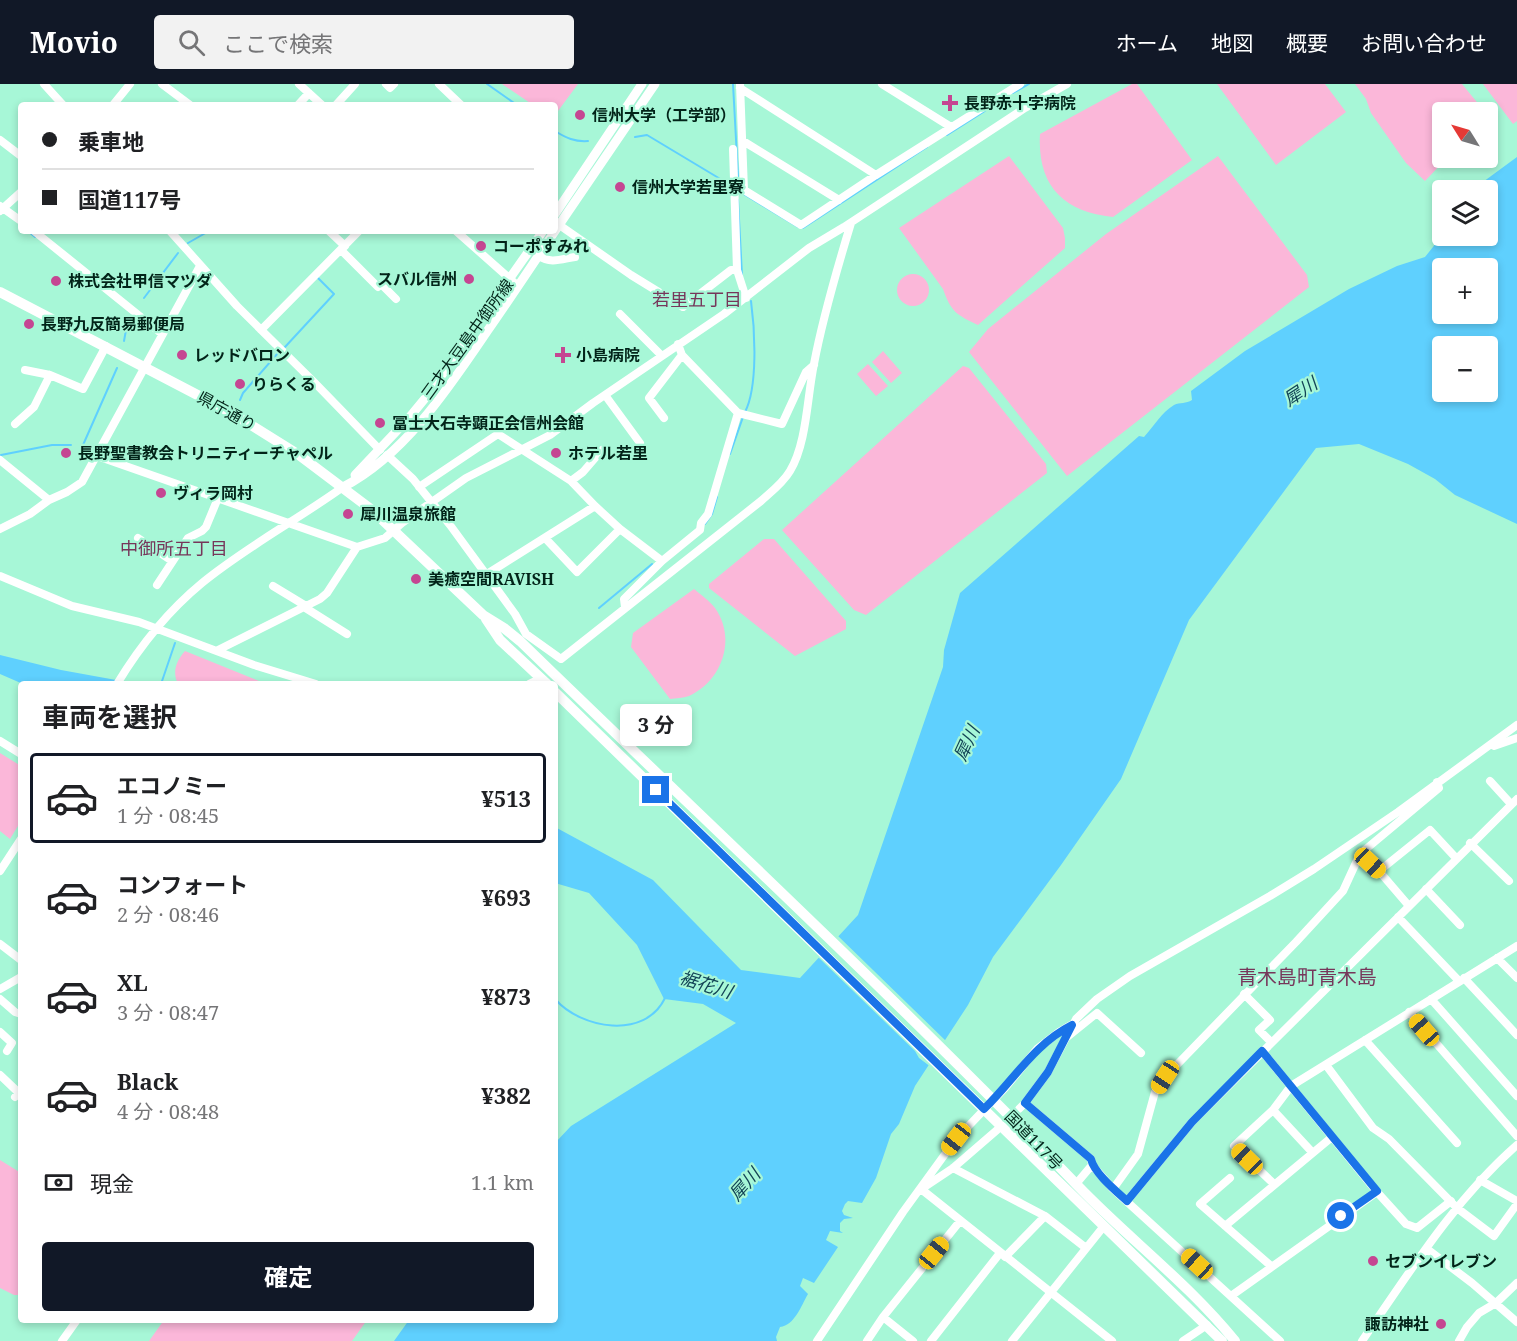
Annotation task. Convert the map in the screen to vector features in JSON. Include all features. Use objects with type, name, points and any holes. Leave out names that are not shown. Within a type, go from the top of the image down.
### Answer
[{"type":"highway","name":"県庁通り","points":[[0,292],[251,424],[299,455],[343,487],[394,531],[483,615],[504,628],[519,642]]},
{"type":"highway","name":"国道117号","points":[[519,642],[985,1090],[1109,1218],[1209,1311],[1235,1341]]},
{"type":"highway","points":[[519,642],[537,681]]},
{"type":"highway","name":"国道117号","points":[[558,695],[1222,1341]]},
{"type":"main road","points":[[558,210],[642,84]]},
{"type":"main road","name":"三才大豆島中御所線","points":[[558,222],[655,84]]},
{"type":"main road","name":"三才大豆島中御所線","points":[[343,487],[384,452],[549,234]]},
{"type":"main road","name":"三才大豆島中御所線","points":[[514,283],[539,256],[550,234]]},
{"type":"street","points":[[44,84],[60,102]]},
{"type":"street","points":[[115,102],[130,84]]},
{"type":"street","points":[[162,84],[186,102]]},
{"type":"street","points":[[298,84],[319,102]]},
{"type":"street","points":[[339,102],[355,84]]},
{"type":"street","points":[[386,84],[390,88],[394,84]]},
{"type":"street","points":[[439,84],[458,102]]},
{"type":"street","points":[[882,84],[951,128]]},
{"type":"street","points":[[740,86],[744,190],[801,225],[876,174],[1020,84]]},
{"type":"street","points":[[97,456],[357,547],[385,538],[472,474],[550,435],[605,394],[746,298],[809,248],[1016,114],[1067,84]]},
{"type":"street","points":[[740,86],[876,174]]},
{"type":"street","points":[[301,102],[309,93]]},
{"type":"street","points":[[0,140],[18,154]]},
{"type":"street","points":[[743,141],[839,200]]},
{"type":"street","points":[[733,149],[737,270],[746,298]]},
{"type":"street","points":[[18,194],[1,208],[18,219]]},
{"type":"street","points":[[173,234],[237,306],[419,487],[487,574],[521,622],[519,642],[561,659],[761,501],[790,471],[803,431],[830,291],[851,222]]},
{"type":"street","points":[[558,232],[683,307],[730,270],[737,270]]},
{"type":"street","points":[[38,234],[162,334]]},
{"type":"street","points":[[331,234],[378,287],[381,284],[396,299]]},
{"type":"street","points":[[261,330],[356,234]]},
{"type":"street","points":[[459,234],[514,283]]},
{"type":"street","points":[[539,256],[550,262],[575,257]]},
{"type":"street","points":[[0,529],[30,514],[82,482],[200,266]]},
{"type":"street","points":[[621,314],[662,356]]},
{"type":"street","points":[[678,344],[682,355],[742,414],[782,424],[806,372],[814,365]]},
{"type":"street","points":[[25,370],[50,375],[83,389],[106,346]]},
{"type":"street","points":[[664,418],[649,398],[682,355]]},
{"type":"street","points":[[15,424],[34,407],[50,375]]},
{"type":"street","points":[[605,394],[640,443]]},
{"type":"street","points":[[625,607],[624,599],[700,526],[708,514],[717,478],[742,414]]},
{"type":"street","points":[[419,487],[498,434],[571,481],[620,529],[662,561]]},
{"type":"street","points":[[571,481],[602,450]]},
{"type":"street","points":[[0,460],[50,500]]},
{"type":"street","points":[[119,681],[154,631],[202,583],[343,487]]},
{"type":"street","points":[[158,585],[188,538],[206,527],[218,498]]},
{"type":"street","points":[[487,574],[546,539],[595,506]]},
{"type":"street","points":[[546,539],[577,572],[620,529]]},
{"type":"street","points":[[138,538],[172,561]]},
{"type":"street","points":[[218,650],[305,607],[327,593],[357,547]]},
{"type":"street","points":[[0,576],[72,606],[218,650],[254,665],[306,681]]},
{"type":"street","points":[[273,586],[347,634]]},
{"type":"street","points":[[1019,1109],[1048,1072],[1072,1025],[1090,1005],[1130,976],[1314,869],[1379,826],[1517,725]]},
{"type":"street","points":[[1481,751],[1517,738]]},
{"type":"street","points":[[0,741],[18,752]]},
{"type":"street","points":[[1127,1201],[1192,1122],[1514,801],[1490,781]]},
{"type":"street","points":[[1113,1189],[1138,1154],[1155,1092],[1165,1077],[1343,891],[1360,854],[1439,788],[1437,782]]},
{"type":"street","points":[[1379,872],[1430,831],[1456,858]]},
{"type":"street","points":[[0,871],[18,843]]},
{"type":"street","points":[[1470,843],[1509,881]]},
{"type":"street","points":[[1360,854],[1409,906]]},
{"type":"street","points":[[1426,889],[1460,925]]},
{"type":"street","points":[[1398,917],[1517,1035]]},
{"type":"street","points":[[0,944],[18,958]]},
{"type":"street","points":[[1274,1184],[1234,1146],[1273,1110],[1292,1086],[1517,946]]},
{"type":"street","points":[[1497,958],[1517,978]]},
{"type":"street","points":[[0,989],[18,979]]},
{"type":"street","points":[[1244,994],[1270,1020],[1259,1030],[1271,1042]]},
{"type":"street","points":[[0,999],[18,1013]]},
{"type":"street","points":[[1431,999],[1517,1096]]},
{"type":"street","points":[[1408,1012],[1517,1136]]},
{"type":"street","points":[[1063,1041],[1097,1013],[1141,1053]]},
{"type":"street","points":[[817,1341],[903,1212],[956,1139],[1037,1049],[1072,1025]]},
{"type":"street","points":[[0,1032],[12,1043],[7,1051]]},
{"type":"street","points":[[1365,1040],[1456,1143]]},
{"type":"street","points":[[1262,1051],[1406,1224],[1417,1228],[1451,1201]]},
{"type":"street","points":[[1326,1065],[1373,1128],[1389,1139],[1457,1208],[1494,1236],[1517,1203],[1480,1180]]},
{"type":"street","points":[[0,1075],[18,1094]]},
{"type":"street","points":[[1025,1103],[1091,1159],[1092,1165],[1113,1189],[1280,1341]]},
{"type":"street","points":[[1273,1110],[1312,1152]]},
{"type":"street","points":[[921,1189],[953,1168],[997,1130]]},
{"type":"street","points":[[1225,1226],[1332,1137]]},
{"type":"street","points":[[1362,1341],[1457,1208],[1480,1180],[1517,1145]]},
{"type":"street","points":[[1076,1184],[1092,1165]]},
{"type":"street","points":[[953,1168],[1045,1216],[1086,1248]]},
{"type":"street","points":[[1230,1178],[1200,1204],[1271,1266]]},
{"type":"street","points":[[921,1189],[1112,1341]]},
{"type":"street","points":[[1231,1296],[1377,1191]]},
{"type":"street","points":[[931,1341],[1002,1255],[1045,1216]]},
{"type":"street","points":[[867,1341],[883,1317],[960,1221]]},
{"type":"street","points":[[1012,1341],[1104,1226]]},
{"type":"street","points":[[1427,1249],[1517,1322]]},
{"type":"street","points":[[1459,1341],[1479,1313],[1496,1303],[1517,1283]]},
{"type":"street","points":[[883,1317],[914,1341]]},
{"type":"street","points":[[62,1341],[74,1323]]},
{"type":"street","points":[[1183,1341],[1207,1325]]},
{"type":"shaded area","points":[[502,84],[578,84],[558,111],[558,102],[529,102]]},
{"type":"shaded area","points":[[1132,84],[1137,84],[1192,160],[1113,217],[1080,209],[1057,193],[1049,181],[1043,168],[1040,134]]},
{"type":"shaded area","points":[[1217,84],[1325,84],[1346,112],[1276,165]]},
{"type":"shaded area","points":[[1355,84],[1462,84],[1477,102],[1432,102],[1432,168],[1437,168],[1425,181],[1406,163],[1371,113],[1366,99]]},
{"type":"shaded area","points":[[1483,84],[1517,84],[1517,121],[1513,124]]},
{"type":"shaded area","points":[[1009,156],[1063,228],[1065,248],[978,325],[952,308],[943,289],[899,228]]},
{"type":"shaded area","points":[[1218,156],[1307,275],[1309,287],[1067,476],[969,352],[988,329],[1106,234]]},
{"type":"shaded area","points":[[913,274],[925,278],[929,290],[925,302],[913,306],[901,302],[897,290],[901,278]]},
{"type":"shaded area","points":[[883,351],[902,373],[891,383],[872,362]]},
{"type":"shaded area","points":[[868,364],[888,386],[876,396],[857,374]]},
{"type":"shaded area","points":[[963,366],[969,368],[1046,464],[1047,473],[866,615],[854,610],[782,530]]},
{"type":"shaded area","points":[[764,539],[774,539],[846,621],[846,629],[795,656],[709,588],[709,584]]},
{"type":"shaded area","points":[[694,589],[713,605],[722,620],[725,633],[723,658],[718,670],[700,689],[689,696],[670,699],[631,647],[633,633]]},
{"type":"shaded area","points":[[185,651],[259,681],[177,681],[175,675],[179,659]]},
{"type":"shaded area","points":[[0,753],[18,764],[18,826],[10,839],[0,831]]},
{"type":"shaded area","points":[[0,1160],[18,1171],[18,1295],[0,1288]]},
{"type":"shaded area","points":[[162,1323],[365,1323],[352,1341],[149,1341]]},
{"type":"water","points":[[1517,157],[1517,524],[1455,495],[1435,479],[1408,464],[1359,444],[1316,448],[1189,620],[1121,779],[993,957],[968,1005],[915,1086],[899,1124],[891,1134],[876,1178],[862,1203],[848,1201],[842,1211],[844,1215],[853,1218],[844,1219],[840,1223],[840,1231],[843,1233],[830,1231],[826,1240],[838,1247],[814,1283],[803,1278],[800,1286],[808,1294],[794,1319],[780,1327],[776,1337],[777,1341],[394,1341],[407,1323],[558,1323],[558,1140],[571,1126],[736,1023],[703,1004],[664,999],[637,945],[589,893],[558,884],[558,829],[653,880],[741,970],[800,978],[858,915],[943,667],[944,650],[960,593],[1139,436],[1144,437],[1169,408],[1192,400],[1191,391],[1245,351],[1349,289],[1397,266],[1425,257],[1434,246],[1498,246],[1498,180],[1486,180]]},
{"type":"water","points":[[0,655],[61,670],[122,681],[18,682],[0,674]]},
{"type":"pier","points":[[836,934],[947,1042],[931,1067],[919,1058],[915,1051],[817,956]]},
{"type":"waterway","points":[[487,84],[513,102]]},
{"type":"waterway","points":[[733,84],[738,176]]},
{"type":"waterway","points":[[1013,93],[1029,84]]},
{"type":"waterway","points":[[947,135],[988,109]]},
{"type":"waterway","points":[[558,133],[571,139],[588,141]]},
{"type":"waterway","points":[[635,137],[647,135],[732,186]]},
{"type":"waterway","points":[[803,228],[927,147]]},
{"type":"waterway","points":[[737,190],[798,227]]},
{"type":"waterway","points":[[738,200],[742,275]]},
{"type":"waterway","points":[[32,234],[35,237]]},
{"type":"waterway","points":[[188,243],[204,234]]},
{"type":"waterway","points":[[144,298],[178,253]]},
{"type":"waterway","points":[[285,347],[334,294],[318,278]]},
{"type":"waterway","points":[[745,412],[754,374],[754,327],[751,301]]},
{"type":"waterway","points":[[124,341],[126,330],[134,314]]},
{"type":"waterway","points":[[240,400],[243,393],[278,353]]},
{"type":"waterway","points":[[83,445],[117,368]]},
{"type":"waterway","points":[[730,454],[743,417]]},
{"type":"waterway","points":[[1,455],[52,445],[71,445]]},
{"type":"waterway","points":[[705,524],[712,514],[717,497]]},
{"type":"waterway","points":[[599,608],[652,564]]},
{"type":"waterway","points":[[162,681],[175,643]]},
{"type":"waterway","points":[[558,1002],[580,1017],[612,1026],[628,1025],[643,1020],[656,1011],[665,998]]},
{"type":"place","name":"長野赤十字病院","points":[[950,103]]},
{"type":"place","name":"信州大学（工学部）","points":[[580,115]]},
{"type":"place","name":"信州大学若里寮","points":[[620,187]]},
{"type":"place","name":"コーポすみれ","points":[[481,246]]},
{"type":"place","name":"スバル信州","points":[[469,279]]},
{"type":"place","name":"株式会社甲信マツダ","points":[[56,281]]},
{"type":"place","name":"長野九反簡易郵便局","points":[[29,324]]},
{"type":"place","name":"レッドバロン","points":[[182,355]]},
{"type":"place","name":"小島病院","points":[[563,355]]},
{"type":"place","name":"りらくる","points":[[240,384]]},
{"type":"place","name":"冨士大石寺顕正会信州会館","points":[[380,423]]},
{"type":"place","name":"長野聖書教会トリニティーチャペル","points":[[66,453]]},
{"type":"place","name":"ホテル若里","points":[[556,453]]},
{"type":"place","name":"ヴィラ岡村","points":[[161,493]]},
{"type":"place","name":"犀川温泉旅館","points":[[348,514]]},
{"type":"place","name":"美癒空間RAVISH","points":[[416,579]]},
{"type":"place","name":"セブンイレブン","points":[[1373,1261]]},
{"type":"place","name":"諏訪神社","points":[[1441,1324]]},
{"type":"district","name":"若里五丁目","points":[[697,299]]},
{"type":"district","name":"中御所五丁目","points":[[174,548]]},
{"type":"district","name":"青木島町青木島","points":[[1307,976]]},
{"type":"route","points":[[656,790],[984,1109],[1005,1088],[1037,1049],[1072,1025],[1048,1072],[1025,1103],[1091,1159],[1092,1165],[1127,1201],[1192,1122],[1262,1051],[1377,1191],[1341,1216]]},
{"type":"water label","name":"犀川","points":[[1300,391]]},
{"type":"water label","name":"犀川","points":[[966,743]]},
{"type":"water label","name":"裾花川","points":[[706,984]]},
{"type":"water label","name":"犀川","points":[[744,1184]]}]
